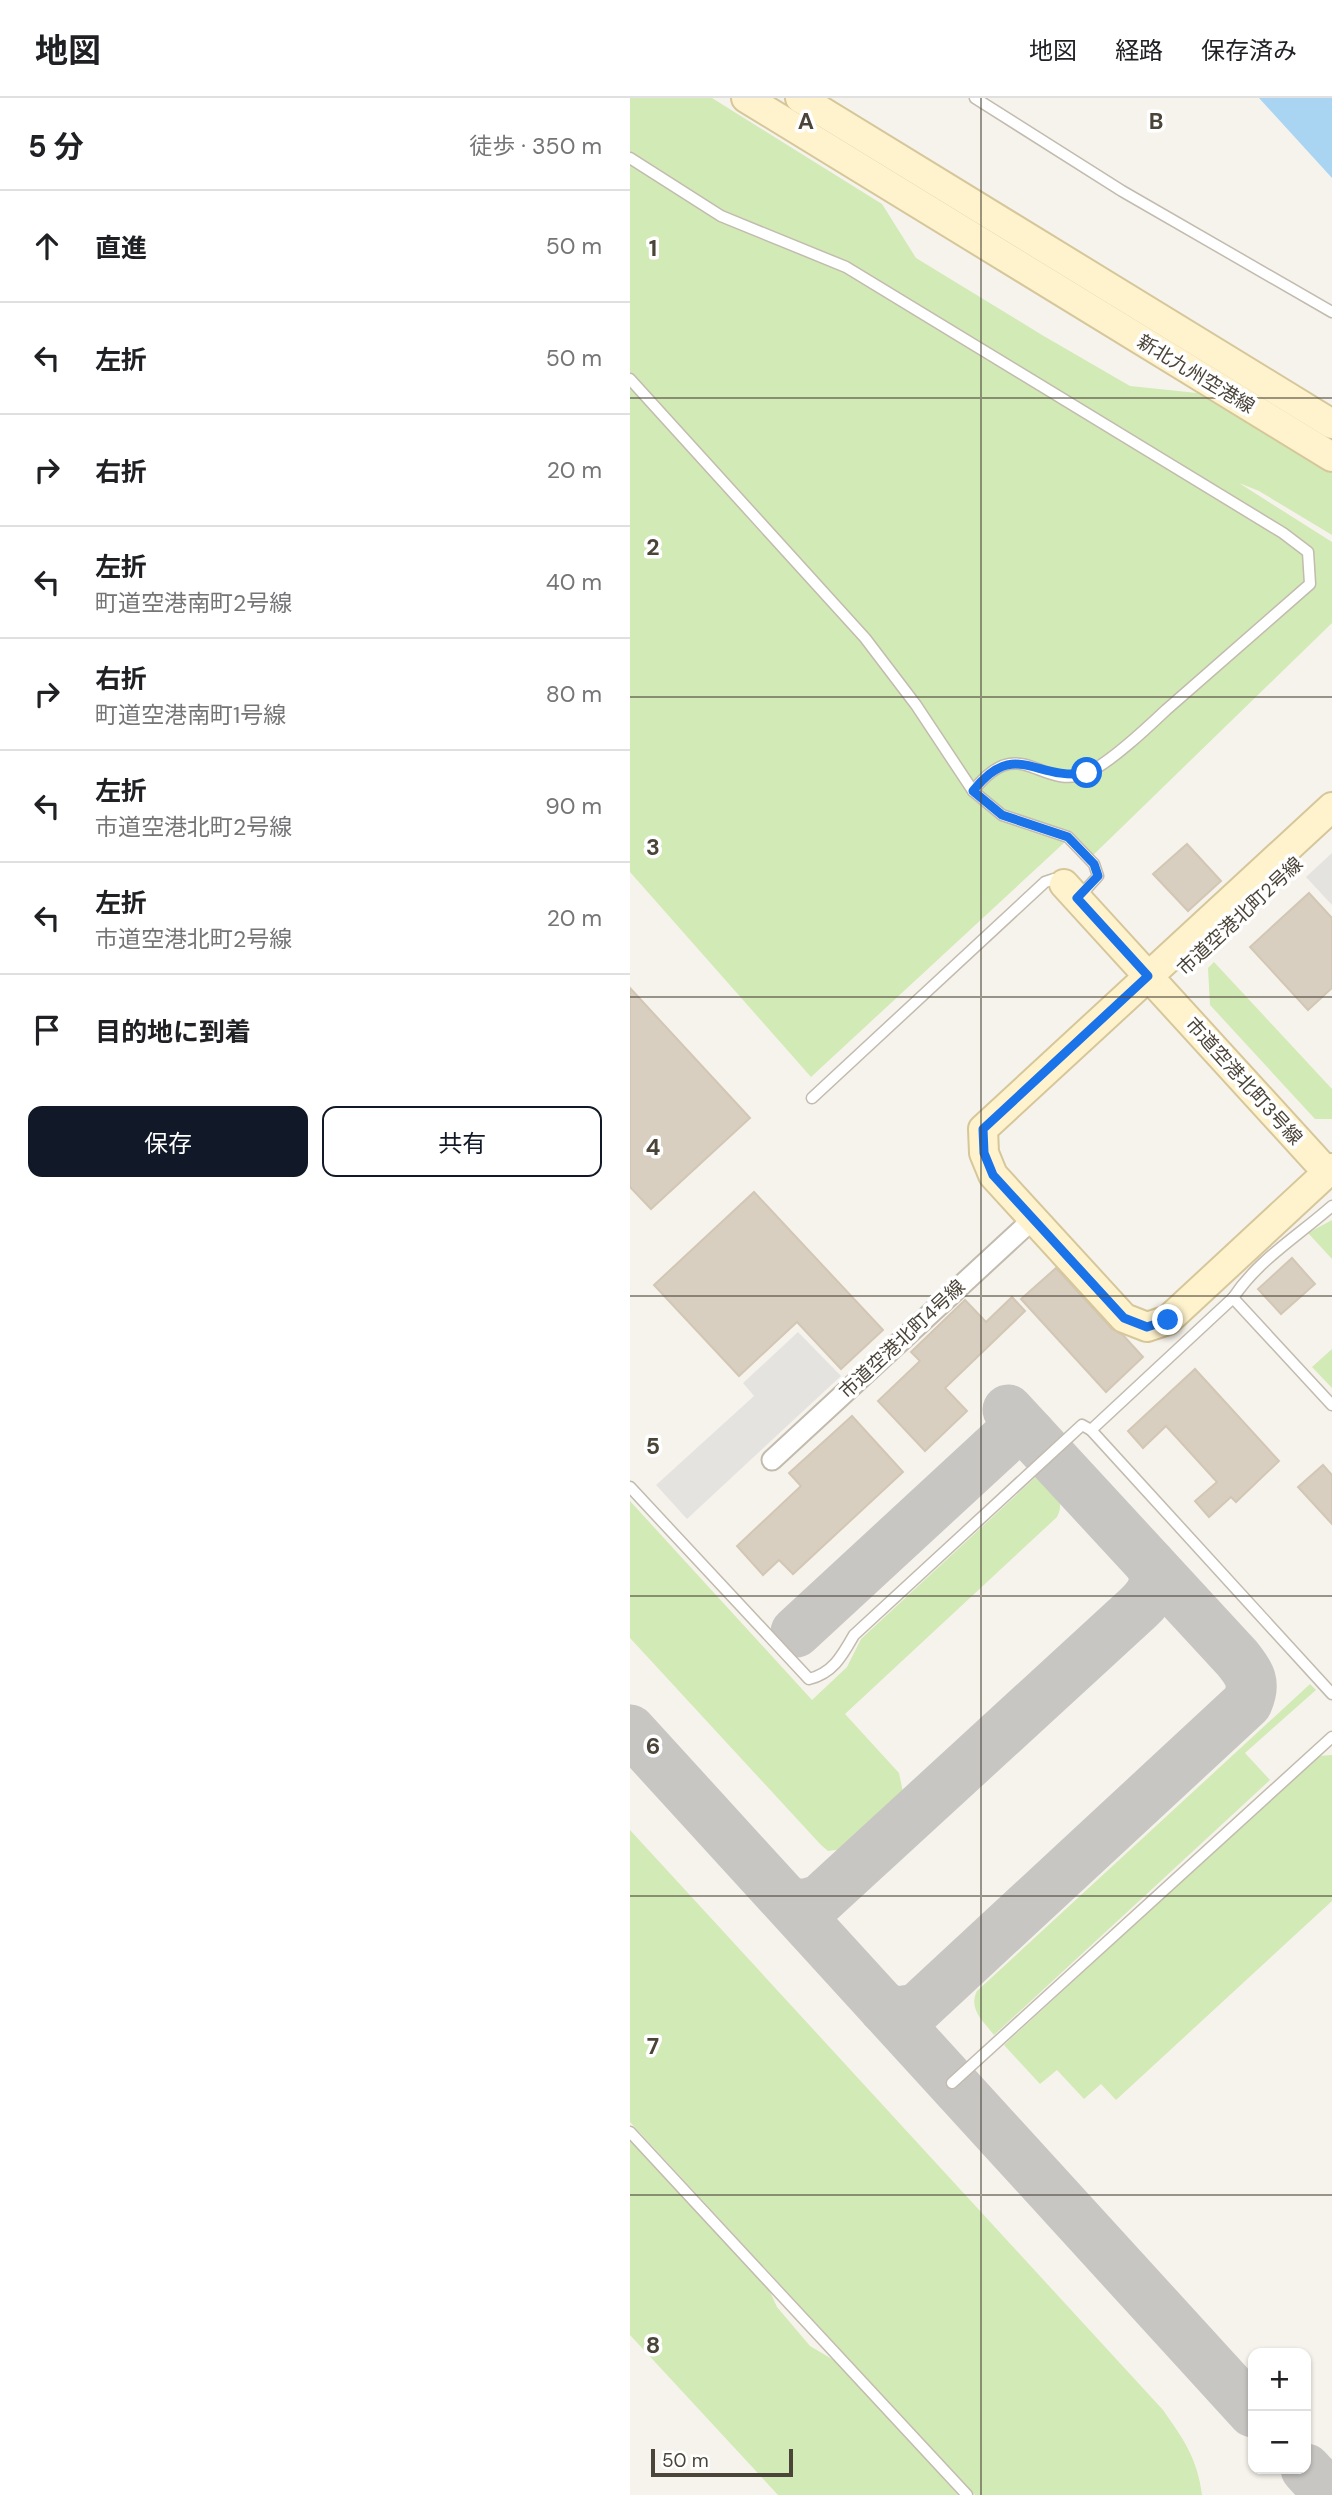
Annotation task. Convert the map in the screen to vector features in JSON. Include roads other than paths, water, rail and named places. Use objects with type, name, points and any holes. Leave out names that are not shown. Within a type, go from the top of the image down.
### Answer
[{"type":"street","points":[[746,98],[1064,278]]},
{"type":"street","points":[[800,98],[1064,278]]},
{"type":"street","name":"新北九州空港線","points":[[1064,278],[1332,425]]},
{"type":"street","name":"新北九州空港線","points":[[1064,278],[1332,457]]},
{"type":"street","points":[[1154,983],[1332,807]]},
{"type":"street","name":"市道空港北町2号線","points":[[1330,1170],[1168,1320],[1157,1326],[1135,1324],[1124,1318],[993,1175],[984,1153],[1154,983],[1332,832]]},
{"type":"street","name":"市道空港北町3号線","points":[[1070,891],[1330,1170]]},
{"type":"street","name":"市道空港北町4号線","points":[[772,1460],[1033,1219]]},
{"type":"lane","points":[[975,98],[1122,191],[1332,312]]},
{"type":"lane","points":[[630,158],[722,216],[846,267],[1283,533],[1308,552],[1310,584],[1134,739],[1087,773],[1056,775],[1010,763],[987,773],[973,791]]},
{"type":"lane","points":[[630,379],[864,638],[916,705],[973,791],[1002,815],[1068,837],[1094,864],[1098,876],[1070,891],[1055,879],[1045,882],[813,1098]]},
{"type":"lane","points":[[1091,1430],[1233,1297],[1242,1284],[1302,1227],[1332,1206]]},
{"type":"lane","points":[[1233,1297],[1332,1405]]},
{"type":"lane","points":[[630,1487],[809,1679],[824,1675],[839,1661],[854,1635],[1082,1425],[1091,1430],[1332,1693]]},
{"type":"lane","points":[[952,2083],[1332,1737]]},
{"type":"lane","points":[[630,2132],[967,2495]]},
{"type":"water","points":[[1259,98],[1332,98],[1332,178]]}]
